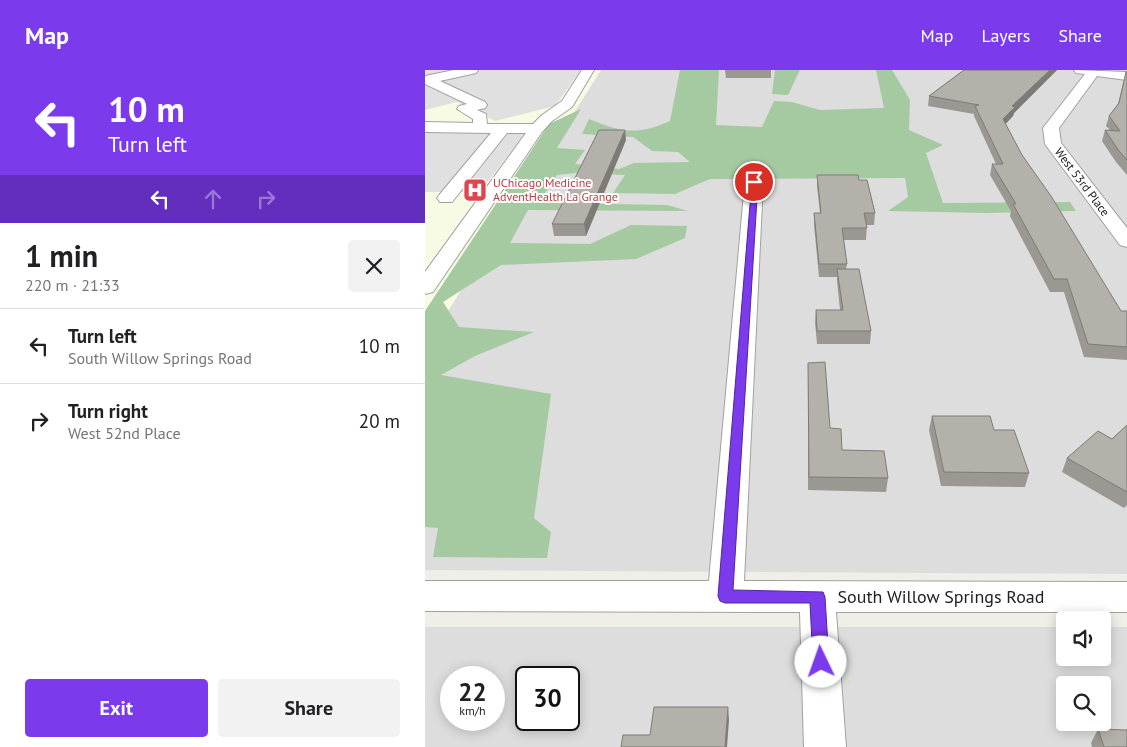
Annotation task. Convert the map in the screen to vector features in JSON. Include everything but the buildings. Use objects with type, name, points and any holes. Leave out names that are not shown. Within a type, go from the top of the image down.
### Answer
[{"type":"street","points":[[427,80],[472,70]]},
{"type":"street","points":[[425,287],[537,129],[547,118],[567,104],[588,70]]},
{"type":"street","points":[[1087,71],[1127,76]]},
{"type":"street","name":"West 53rd Place","points":[[1087,71],[1051,128],[1053,144],[1127,241]]},
{"type":"street","points":[[427,80],[479,105],[464,109],[481,117],[479,129]]},
{"type":"street","points":[[425,117],[446,129]]},
{"type":"street","points":[[425,127],[446,129],[537,129]]},
{"type":"street","points":[[446,198],[502,129]]},
{"type":"street","points":[[725,596],[754,182]]},
{"type":"street","points":[[425,198],[487,198]]},
{"type":"street","name":"South Willow Springs Road","points":[[425,596],[1127,597]]},
{"type":"street","points":[[817,597],[825,747]]},
{"type":"shaded area","name":"UChicago Medicine AdventHealth La Grange","points":[[425,70],[601,70],[425,347]]},
{"type":"shaded area","points":[[425,70],[581,70],[555,106],[495,121],[457,102],[425,110]]},
{"type":"shaded area","points":[[601,70],[1127,70],[1127,574],[425,570],[425,347]]},
{"type":"shaded area","points":[[425,131],[526,132],[480,192],[425,192]]},
{"type":"shaded area","points":[[425,627],[1056,627],[1056,666],[1111,666],[1111,627],[1127,627],[1127,747],[425,747]]},
{"type":"green space","points":[[680,70],[719,70],[716,125],[762,127],[774,101],[792,102],[820,110],[884,108],[876,70],[892,70],[910,100],[909,130],[943,145],[926,153],[943,203],[1070,202],[1076,211],[986,213],[888,211],[908,197],[905,178],[710,179],[675,194],[613,193],[625,175],[576,173],[557,175],[543,196],[556,203],[667,205],[688,211],[528,210],[510,243],[590,244],[631,225],[687,226],[685,238],[636,259],[501,265],[443,302],[459,327],[534,332],[475,356],[441,375],[551,394],[534,518],[551,532],[547,558],[433,557],[438,528],[425,527],[425,311],[549,124],[581,109],[557,148],[585,150],[575,164],[619,169],[634,163],[690,162],[678,152],[652,151],[633,137],[582,134],[589,119],[610,127],[629,130],[648,129],[670,121]]},
{"type":"green space","points":[[775,70],[800,70],[788,95],[772,94]]},
{"type":"place","name":"UChicago Medicine AdventHealth La Grange","points":[[475,190]]},
{"type":"route","points":[[754,182],[725,596],[817,597],[821,662]]}]
